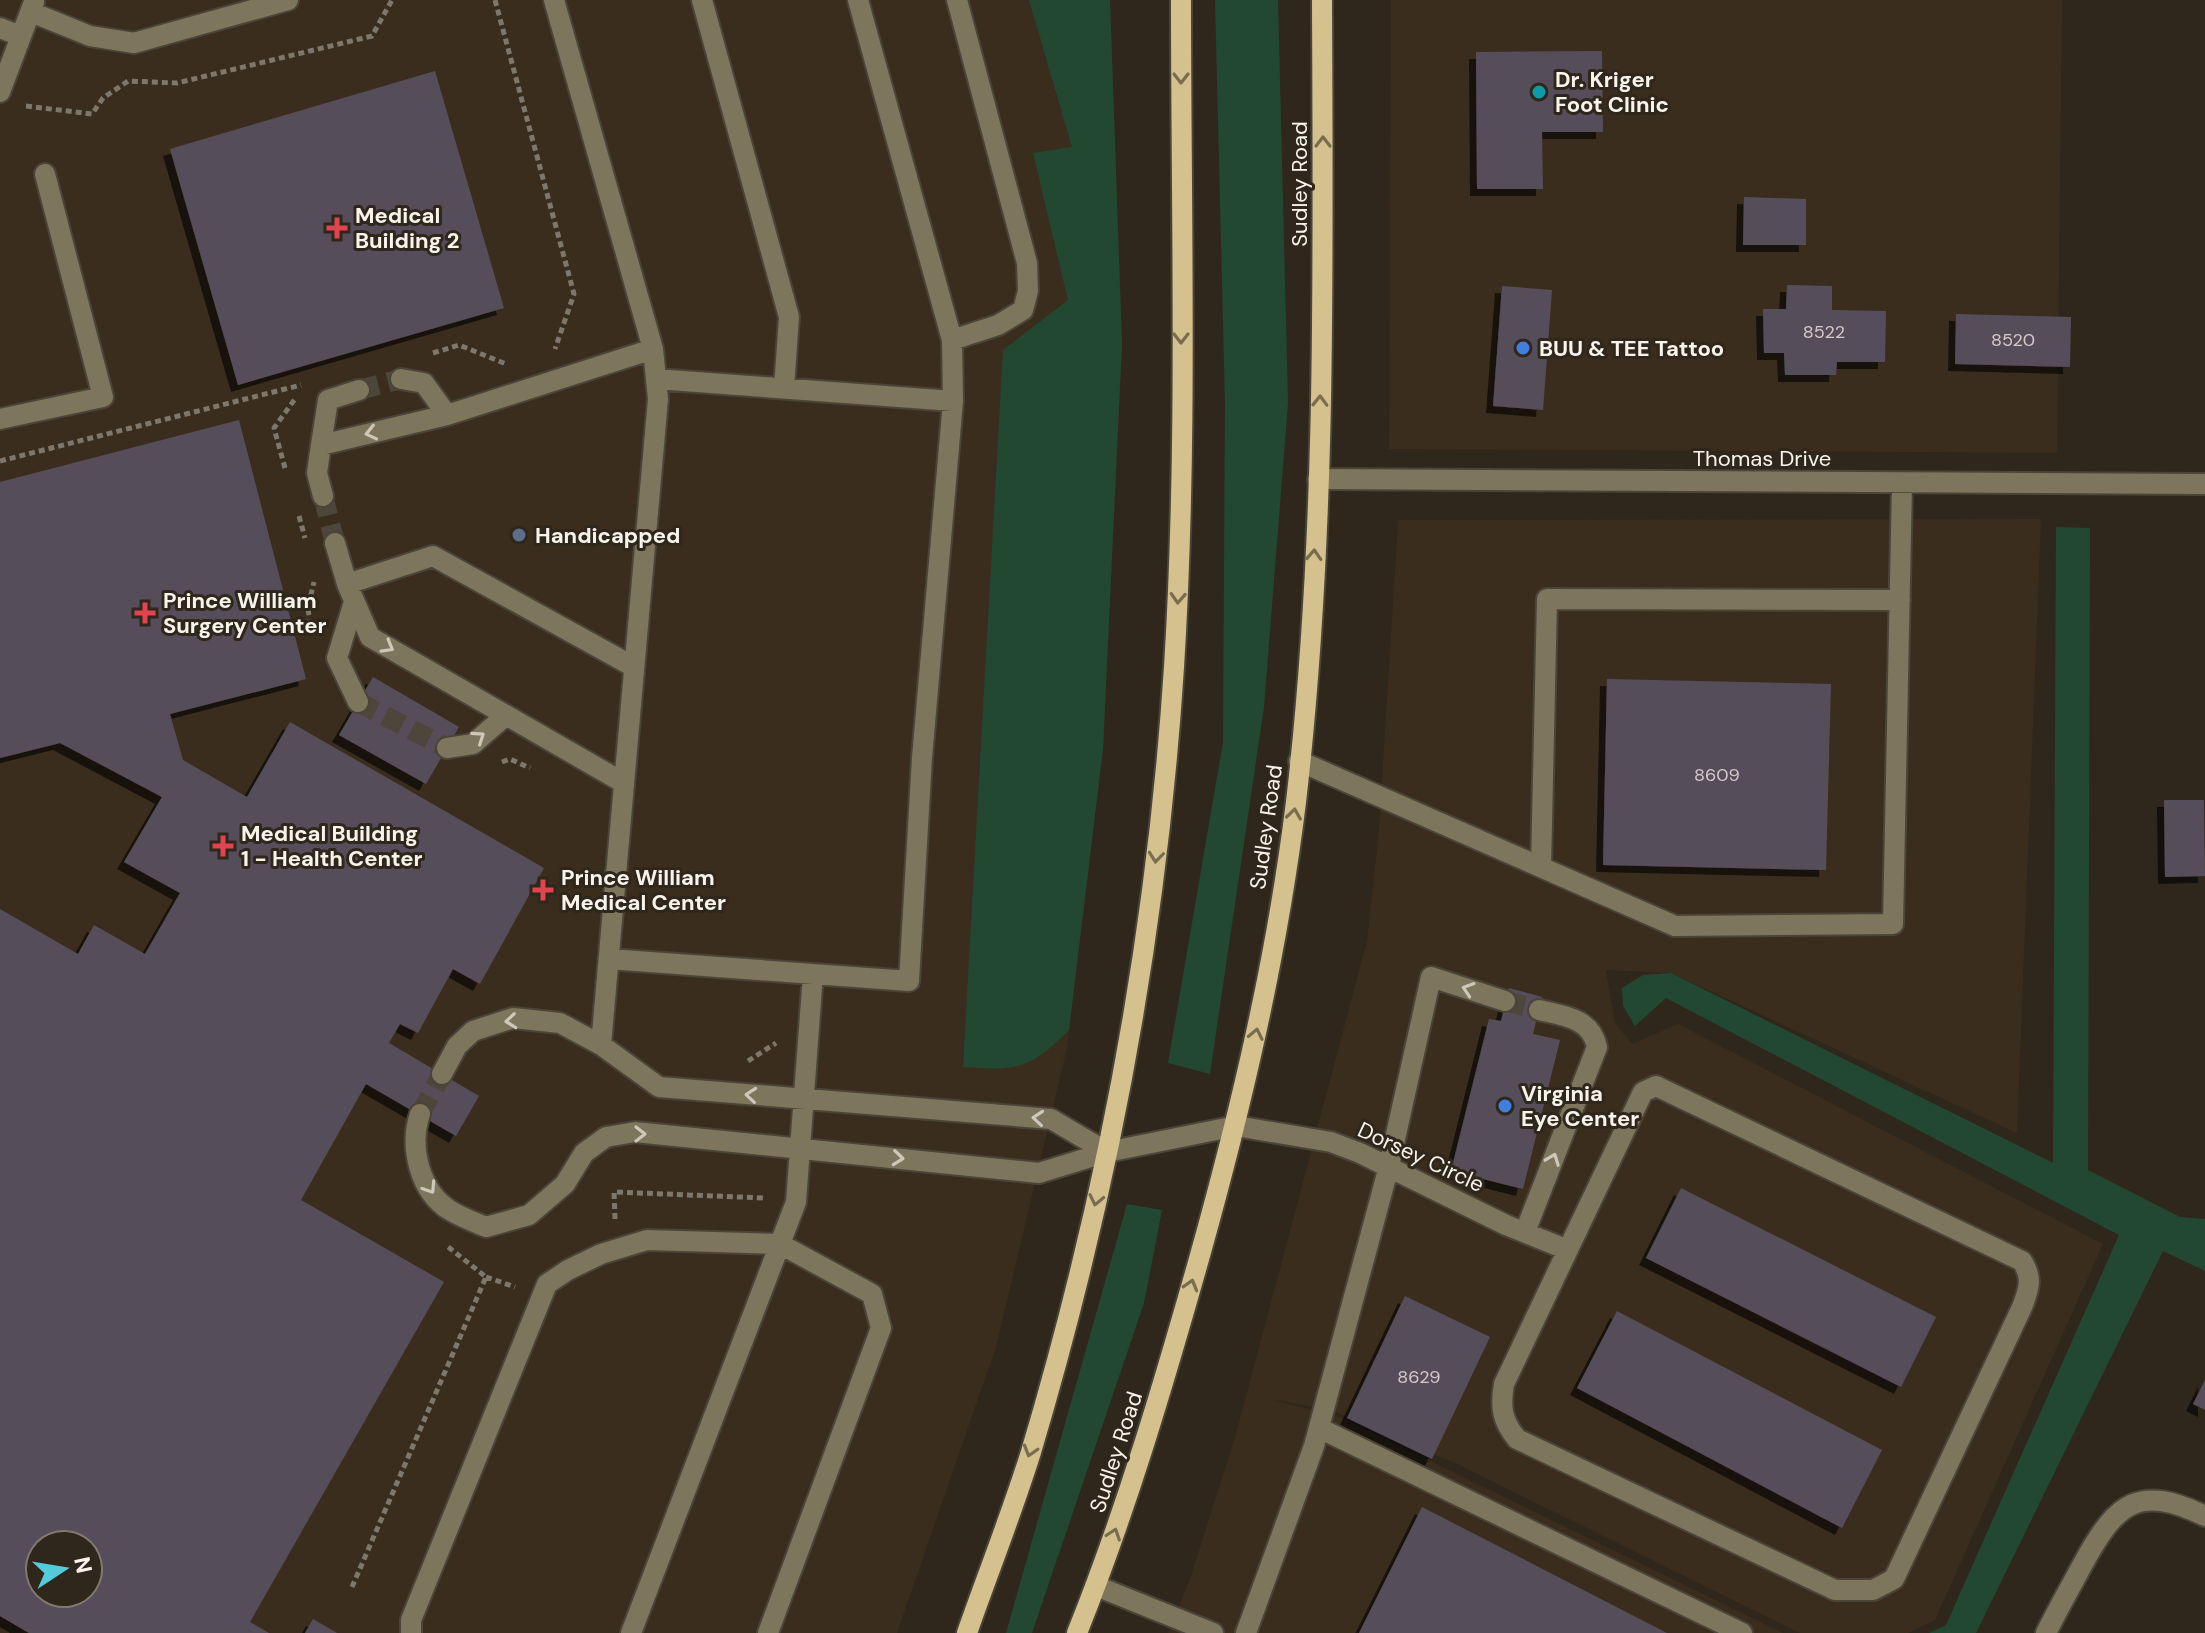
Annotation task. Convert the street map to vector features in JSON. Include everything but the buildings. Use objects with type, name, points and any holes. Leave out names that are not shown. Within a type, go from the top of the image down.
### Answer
[{"type":"main road","points":[[967,1633],[1030,1455],[1082,1268],[1107,1152],[1154,875],[1174,665],[1181,526],[1181,0]]},
{"type":"main road","name":"Sudley Road","points":[[1077,1633],[1154,1419],[1236,1126],[1271,963],[1299,761],[1318,479],[1323,290],[1322,0]]},
{"type":"street","points":[[6,96],[21,36],[33,6],[90,36],[134,43],[288,0]]},
{"type":"street","points":[[554,0],[653,349],[658,399],[601,1045]]},
{"type":"street","points":[[702,0],[789,317],[784,388]]},
{"type":"street","points":[[609,959],[909,981],[922,758],[953,401],[952,340],[858,0]]},
{"type":"street","points":[[952,340],[998,325],[1023,310],[1028,291],[1027,263],[957,0]]},
{"type":"street","points":[[0,28],[21,36]]},
{"type":"street","points":[[0,419],[103,397],[45,174]]},
{"type":"street","points":[[321,445],[447,415],[653,349]]},
{"type":"street","points":[[401,379],[424,383],[447,415]]},
{"type":"street","points":[[656,379],[953,401]]},
{"type":"street","points":[[323,496],[317,473],[328,400],[359,390]]},
{"type":"street","name":"Thomas Drive","points":[[1318,479],[2205,484]]},
{"type":"street","points":[[1299,761],[1675,926],[1893,924],[1902,483]]},
{"type":"street","points":[[335,543],[350,593],[370,637],[624,783]]},
{"type":"street","points":[[350,593],[433,556],[634,667]]},
{"type":"street","points":[[350,593],[337,658],[358,702]]},
{"type":"street","points":[[1541,867],[1547,599],[1900,600]]},
{"type":"street","points":[[447,748],[473,744],[505,716]]},
{"type":"street","points":[[631,1633],[796,1202],[813,974]]},
{"type":"street","points":[[1246,1633],[1319,1428],[1389,1166],[1431,977],[1505,1001]]},
{"type":"street","points":[[1525,1232],[1597,1047],[1594,1034],[1583,1022],[1539,1010]]},
{"type":"street","points":[[442,1074],[457,1046],[473,1031],[513,1018],[560,1023],[601,1045],[659,1087],[1051,1119],[1107,1152]]},
{"type":"street","points":[[1656,1086],[2022,1261],[2031,1281],[2023,1305],[1894,1579],[1873,1590],[1850,1593],[1835,1590],[1780,1564],[1517,1439],[1511,1432],[1500,1405],[1504,1384],[1568,1250],[1643,1092],[1656,1086]]},
{"type":"street","name":"Dorsey Circle","points":[[420,1114],[414,1133],[416,1154],[432,1193],[448,1209],[486,1227],[529,1215],[565,1184],[584,1153],[606,1137],[635,1132],[1039,1173],[1107,1152],[1236,1126],[1331,1142],[1568,1250]]},
{"type":"street","points":[[411,1633],[411,1620],[547,1284],[601,1254],[647,1240],[780,1244],[872,1294],[881,1328],[768,1633]]},
{"type":"street","points":[[1319,1428],[1742,1633]]},
{"type":"street","points":[[2046,1633],[2106,1522],[2129,1505],[2154,1499],[2178,1503],[2205,1516]]},
{"type":"street","points":[[1096,1586],[1213,1633]]},
{"type":"path","points":[[6,96],[24,106],[92,114],[103,98],[128,81],[177,83],[372,36],[392,0]]},
{"type":"path","points":[[495,0],[574,294],[553,354]]},
{"type":"path","points":[[422,356],[459,345],[485,353],[505,364],[517,362]]},
{"type":"path","points":[[0,461],[305,385]]},
{"type":"path","points":[[496,764],[510,759],[539,771]]},
{"type":"path","points":[[739,1061],[751,1061],[782,1038],[807,1038]]},
{"type":"path","points":[[352,1587],[486,1277],[443,1243]]},
{"type":"shaded area","name":"Prince William Medical Center","points":[[0,0],[1110,0],[1122,344],[1103,749],[1067,1048],[996,1347],[897,1633],[0,1633]]},
{"type":"shaded area","points":[[1391,0],[2062,0],[2057,453],[1389,449]]},
{"type":"shaded area","points":[[2041,519],[2017,1133],[1671,973],[1606,970],[1615,1023],[1632,1044],[1678,1024],[2103,1244],[1935,1620],[1908,1633],[1800,1633],[1457,1464],[1331,1410],[1270,1399],[1342,1418],[1783,1633],[1168,1633],[1190,1579],[1236,1434],[1367,941],[1379,831],[1398,520]]},
{"type":"green space","points":[[1029,0],[1110,0],[1122,344],[1103,749],[1069,1030],[1044,1053],[1022,1065],[963,1067],[1003,350],[1068,300],[1033,153],[1072,147]]},
{"type":"green space","points":[[1215,0],[1278,0],[1288,403],[1264,707],[1210,1074],[1168,1063],[1223,742],[1225,402]]},
{"type":"green space","points":[[2056,527],[2090,528],[2088,1170],[2180,1217],[2205,1219],[2205,1271],[2163,1251],[1976,1633],[1929,1633],[1946,1625],[2119,1235],[1666,998],[1635,1026],[1623,1006],[1622,988],[1643,975],[1671,973],[2053,1163]]},
{"type":"green space","points":[[1127,1204],[1162,1210],[1144,1303],[1032,1633],[1006,1633]]},
{"type":"tunnel","points":[[359,390],[401,379]]},
{"type":"tunnel","points":[[323,496],[335,543]]},
{"type":"tunnel","points":[[358,702],[447,748]]},
{"type":"tunnel","points":[[1505,1001],[1539,1010]]},
{"type":"tunnel","points":[[420,1114],[442,1074]]},
{"type":"place","name":"Dr. Kriger Foot Clinic","points":[[1539,92]]},
{"type":"place","name":"Medical Building 2","points":[[337,228]]},
{"type":"place","name":"BUU & TEE Tattoo","points":[[1523,348]]},
{"type":"place","name":"Handicapped","points":[[519,535]]},
{"type":"place","name":"Prince William Surgery Center","points":[[145,613]]},
{"type":"place","name":"Medical Building 1 - Health Center","points":[[223,846]]},
{"type":"place","name":"Prince William Medical Center","points":[[543,890]]},
{"type":"place","name":"Virginia Eye Center","points":[[1505,1106]]}]
